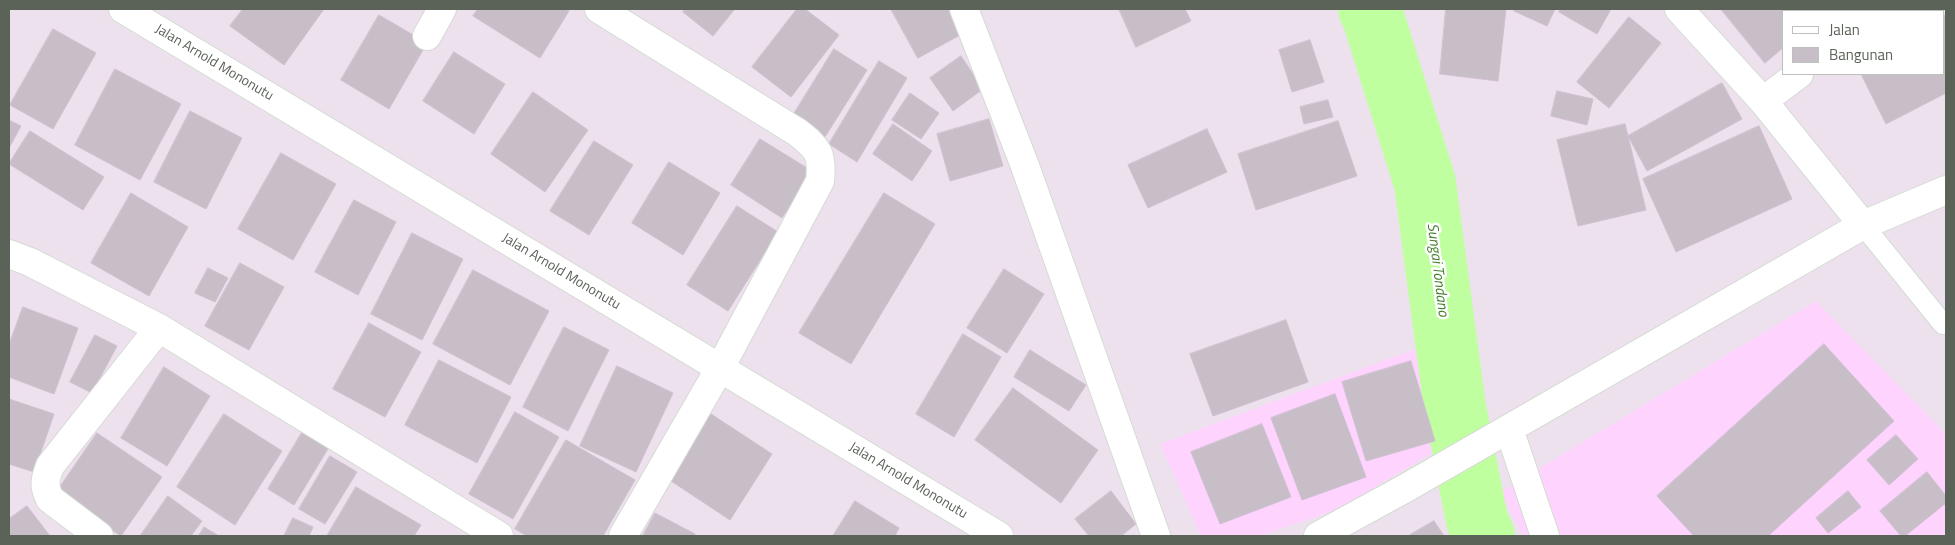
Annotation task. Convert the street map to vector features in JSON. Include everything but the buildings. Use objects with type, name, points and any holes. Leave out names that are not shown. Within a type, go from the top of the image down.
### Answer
[{"type":"street","name":"Jalan Arnold Mononutu","points":[[123,9],[999,536]]},
{"type":"street","points":[[427,36],[442,9]]},
{"type":"street","points":[[600,9],[797,132],[816,146],[822,165],[820,181],[720,368],[623,536]]},
{"type":"street","points":[[964,9],[1025,166],[1156,536]]},
{"type":"street","points":[[1679,9],[1764,101],[1863,225]]},
{"type":"street","points":[[1764,101],[1799,75]]},
{"type":"street","points":[[1318,536],[1506,431],[1863,225],[1946,190]]},
{"type":"street","points":[[9,254],[30,262],[159,328],[500,536]]},
{"type":"street","points":[[99,536],[50,499],[46,492],[44,481],[50,466],[159,328]]},
{"type":"street","points":[[1506,431],[1545,536]]},
{"type":"lane","points":[[1863,225],[1943,324]]},
{"type":"shaded area","points":[[1816,301],[1946,434],[1946,536],[1524,536],[1500,492]]},
{"type":"shaded area","points":[[1418,348],[1442,447],[1336,510],[1259,536],[1201,536],[1160,444]],"holes":[[[1411,361],[1435,441],[1366,461],[1342,382]],[[1262,424],[1291,497],[1220,524],[1192,452]]]},
{"type":"waterway","name":"Sungai Tondano","points":[[1369,9],[1425,183],[1455,408],[1477,520],[1484,536]]}]
